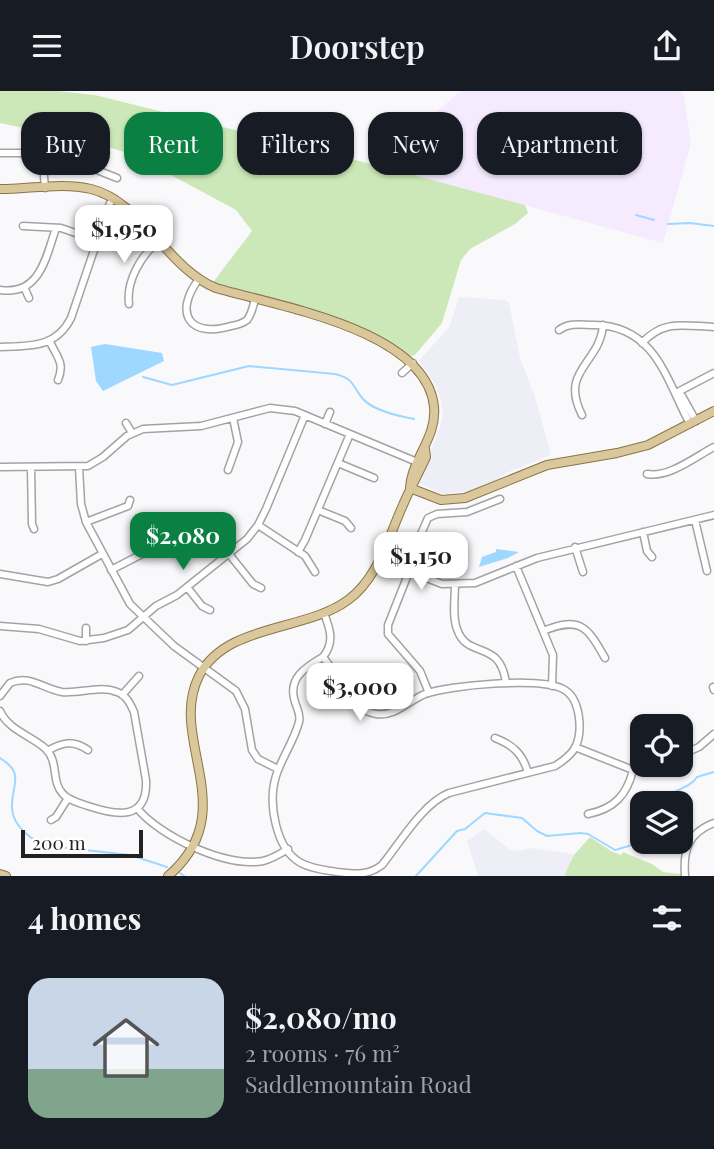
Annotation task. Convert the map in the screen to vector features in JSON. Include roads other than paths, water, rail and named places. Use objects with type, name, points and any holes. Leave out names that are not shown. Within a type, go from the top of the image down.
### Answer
[{"type":"main road","points":[[0,190],[82,187],[115,199],[198,280],[357,334],[413,363],[428,383],[434,406],[434,424],[417,462],[410,488],[380,560],[356,594],[324,613],[235,643],[221,650],[204,668],[195,685],[191,704],[204,799],[202,817],[184,859],[168,876]]},
{"type":"main road","points":[[410,488],[441,500],[465,498],[547,465],[641,447],[714,411]]},
{"type":"main road","points":[[410,488],[426,457],[425,449]]},
{"type":"main road","points":[[0,874],[6,876]]},
{"type":"street","points":[[0,153],[21,153]]},
{"type":"street","points":[[43,175],[45,188]]},
{"type":"street","points":[[107,175],[117,178]]},
{"type":"street","points":[[0,347],[34,346],[50,342],[63,331],[71,318],[110,203],[115,199]]},
{"type":"street","points":[[23,226],[56,227],[96,240]]},
{"type":"street","points":[[0,290],[12,291],[34,281],[41,270],[56,227]]},
{"type":"street","points":[[129,304],[128,296],[139,262],[158,241]]},
{"type":"street","points":[[198,280],[188,293],[186,304],[191,320],[200,330],[217,330],[242,323],[249,317],[255,299]]},
{"type":"street","points":[[24,287],[29,298]]},
{"type":"street","points":[[559,330],[567,324],[603,325],[619,329],[642,343],[656,356],[676,393],[682,396],[693,422]]},
{"type":"street","points":[[582,415],[575,402],[574,386],[600,339],[603,325]]},
{"type":"street","points":[[642,343],[652,331],[661,327],[714,327]]},
{"type":"street","points":[[50,342],[61,363],[62,370],[58,380]]},
{"type":"street","points":[[402,373],[413,363]]},
{"type":"street","points":[[676,393],[714,373]]},
{"type":"street","points":[[0,467],[79,467],[99,461],[132,433],[147,428],[201,426],[276,408],[305,415],[417,462]]},
{"type":"street","points":[[325,424],[330,412]]},
{"type":"street","points":[[0,626],[30,628],[72,640],[86,641],[122,633],[156,606],[187,587],[247,539],[258,525],[305,415]]},
{"type":"street","points":[[228,470],[238,442],[233,418]]},
{"type":"street","points":[[126,423],[132,433]]},
{"type":"street","points":[[183,427],[183,437]]},
{"type":"street","points":[[298,552],[349,434]]},
{"type":"street","points":[[647,474],[656,475],[670,470],[712,448],[714,458]]},
{"type":"street","points":[[338,463],[374,478]]},
{"type":"street","points":[[32,467],[34,529]]},
{"type":"street","points":[[79,467],[81,504],[86,522],[130,604],[174,646],[240,696],[245,709],[251,750],[258,759],[278,769]]},
{"type":"street","points":[[429,693],[420,671],[388,634],[390,620],[407,571],[428,519],[437,514],[467,512],[500,499]]},
{"type":"street","points":[[86,522],[128,506],[130,500]]},
{"type":"street","points":[[318,510],[345,521],[351,528]]},
{"type":"street","points":[[380,560],[442,583],[483,581],[516,566],[575,547],[714,515]]},
{"type":"street","points":[[695,520],[707,571]]},
{"type":"street","points":[[111,570],[148,551],[183,523]]},
{"type":"street","points":[[258,525],[309,560],[315,572]]},
{"type":"street","points":[[643,532],[652,557]]},
{"type":"street","points":[[575,547],[583,572]]},
{"type":"street","points":[[229,554],[253,584],[261,588]]},
{"type":"street","points":[[0,573],[48,582],[103,555]]},
{"type":"street","points":[[516,566],[553,655],[552,686]]},
{"type":"street","points":[[455,584],[455,619],[458,632],[470,646],[486,651],[499,660],[506,683]]},
{"type":"street","points":[[187,587],[202,606],[210,610]]},
{"type":"street","points":[[323,657],[356,704],[372,714],[391,713],[429,693],[506,683],[552,686],[566,691],[576,702],[578,730],[575,747],[560,763],[449,793],[438,799],[425,810],[382,865],[366,875],[313,867],[297,860],[278,833],[274,819],[274,785],[278,769],[300,719],[293,692],[296,679],[307,665],[323,657],[329,649],[331,639],[324,613]]},
{"type":"street","points":[[543,631],[562,624],[578,625],[592,635],[605,658]]},
{"type":"street","points":[[86,628],[86,641]]},
{"type":"street","points":[[122,695],[139,676]]},
{"type":"street","points":[[0,712],[10,725],[47,751],[53,762],[59,789],[68,798],[114,814],[137,808],[145,795],[146,780],[134,712],[122,695],[112,690],[61,692],[28,680],[10,683],[1,692]]},
{"type":"street","points":[[693,750],[714,734]]},
{"type":"street","points":[[495,738],[517,750],[525,761],[528,773]]},
{"type":"street","points":[[47,751],[65,742],[75,743],[88,750]]},
{"type":"street","points":[[575,747],[630,769]]},
{"type":"street","points":[[589,814],[608,808],[620,799],[631,777]]},
{"type":"street","points":[[51,820],[56,817],[68,798]]},
{"type":"street","points":[[137,808],[150,823],[221,858],[259,862],[288,849]]},
{"type":"street","points":[[685,876],[685,853],[689,842],[698,831],[714,823]]},
{"type":"water","points":[[105,344],[162,353],[164,361],[103,391],[96,381],[91,347]]},
{"type":"water","points":[[496,549],[519,552],[479,567],[482,557],[496,552]]},
{"type":"waterway","points":[[636,215],[654,220]]},
{"type":"waterway","points":[[668,224],[714,226]]},
{"type":"waterway","points":[[143,377],[172,385],[249,366],[335,374],[349,380],[363,399],[373,407],[414,419]]},
{"type":"waterway","points":[[0,758],[13,769],[15,775],[13,815],[20,827],[36,841],[49,846],[130,855],[167,867]]},
{"type":"waterway","points":[[676,791],[697,777],[714,772]]},
{"type":"waterway","points":[[416,876],[457,831],[465,829],[485,813],[522,818],[547,836],[580,833],[588,834],[615,850],[630,846]]},
{"type":"waterway","points":[[180,873],[184,876]]}]
